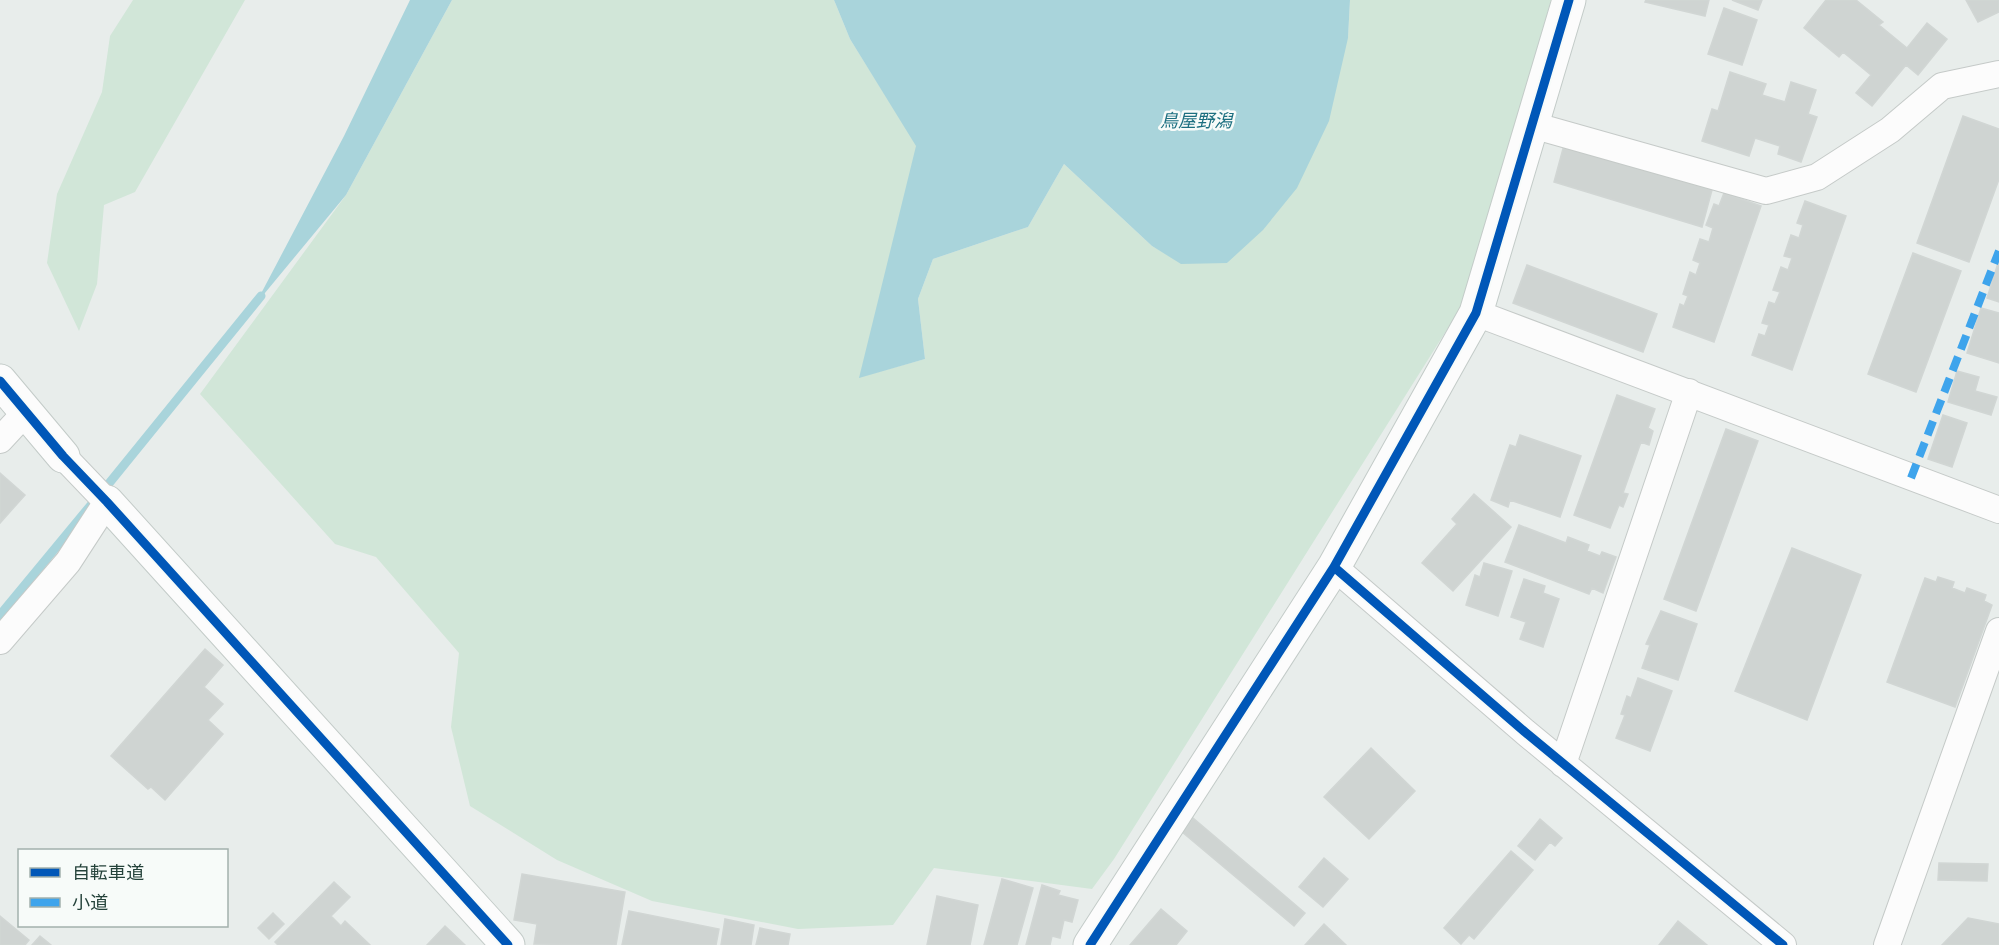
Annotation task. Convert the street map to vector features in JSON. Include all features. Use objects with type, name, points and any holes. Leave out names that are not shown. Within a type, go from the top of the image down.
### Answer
[{"type":"street","points":[[1090,945],[1334,567],[1476,313],[1569,0]]},
{"type":"street","points":[[1532,125],[1766,191],[1817,177],[1890,130],[1942,86],[1999,74]]},
{"type":"street","points":[[1476,313],[1998,507]]},
{"type":"street","points":[[0,381],[63,456],[508,945]]},
{"type":"street","points":[[1563,764],[1689,392]]},
{"type":"street","points":[[0,440],[26,412]]},
{"type":"street","points":[[0,641],[68,562],[107,502]]},
{"type":"street","points":[[1334,567],[1563,764],[1783,945]]},
{"type":"street","points":[[1887,945],[1999,631]]},
{"type":"green space","points":[[133,0],[245,0],[135,192],[104,205],[97,284],[79,331],[47,263],[57,194],[102,92],[110,36]]},
{"type":"green space","points":[[452,0],[834,0],[850,39],[917,146],[860,377],[925,359],[918,299],[933,259],[1028,227],[1064,164],[1152,246],[1181,263],[1227,263],[1348,38],[1350,0],[1551,0],[1463,304],[1114,859],[1092,889],[934,868],[893,925],[798,929],[652,901],[557,860],[470,806],[451,727],[459,653],[376,557],[335,544],[200,394],[346,195]]},
{"type":"water","points":[[410,0],[452,0],[346,195],[255,305],[344,136]]},
{"type":"water","name":"鳥屋野潟","points":[[834,0],[1350,0],[1348,38],[1329,121],[1297,188],[1263,230],[1227,263],[1181,264],[1152,246],[1064,164],[1028,227],[933,259],[918,299],[925,359],[859,378],[916,146],[850,39]]},
{"type":"building","points":[[1646,0],[1709,0],[1705,16],[1645,2]]},
{"type":"building","points":[[1732,0],[1762,0],[1758,10]]},
{"type":"building","points":[[1826,0],[1856,0],[1883,22],[1879,25],[1907,48],[1927,23],[1947,39],[1918,75],[1906,65],[1872,106],[1856,93],[1871,75],[1843,52],[1839,57],[1804,28]]},
{"type":"building","points":[[1966,0],[1999,0],[1999,12],[1978,22]]},
{"type":"building","points":[[1724,8],[1757,20],[1742,65],[1708,54]]},
{"type":"building","points":[[1730,72],[1766,84],[1762,95],[1785,102],[1791,82],[1816,90],[1808,114],[1817,117],[1801,162],[1778,154],[1780,146],[1755,138],[1749,156],[1702,141],[1712,109],[1718,111]]},
{"type":"building","points":[[1963,116],[1999,129],[1999,179],[1969,262],[1917,243]]},
{"type":"building","points":[[1564,145],[1712,190],[1702,227],[1554,182]]},
{"type":"building","points":[[1724,193],[1761,206],[1714,342],[1673,327],[1680,304],[1684,306],[1688,296],[1683,294],[1690,272],[1696,275],[1700,263],[1693,260],[1700,239],[1709,242],[1713,228],[1706,225],[1714,204],[1719,206]]},
{"type":"building","points":[[1805,201],[1846,216],[1792,370],[1752,355],[1759,334],[1765,336],[1769,325],[1762,323],[1769,302],[1775,304],[1780,292],[1773,290],[1781,267],[1788,270],[1792,258],[1784,256],[1791,235],[1799,238],[1803,225],[1797,223]]},
{"type":"building","points":[[1913,253],[1961,271],[1916,392],[1868,374]]},
{"type":"building","points":[[1999,260],[1999,302],[1987,298]]},
{"type":"building","points":[[1527,265],[1657,314],[1643,352],[1513,303]]},
{"type":"building","points":[[1981,308],[1999,313],[1999,363],[1967,353]]},
{"type":"building","points":[[1957,371],[1979,377],[1975,391],[1997,397],[1991,415],[1948,402]]},
{"type":"building","points":[[1617,395],[1655,409],[1648,428],[1653,431],[1649,445],[1641,442],[1623,493],[1628,494],[1623,507],[1619,505],[1610,528],[1574,515]]},
{"type":"building","points":[[1943,415],[1967,423],[1952,467],[1928,459]]},
{"type":"building","points":[[1726,429],[1758,441],[1696,611],[1664,599]]},
{"type":"building","points":[[1520,435],[1581,456],[1560,517],[1510,500],[1508,507],[1491,500],[1510,445],[1516,447]]},
{"type":"building","points":[[0,473],[25,495],[0,523]]},
{"type":"building","points":[[1474,494],[1511,527],[1453,591],[1422,563],[1457,524],[1452,519]]},
{"type":"building","points":[[1519,525],[1566,543],[1568,537],[1589,545],[1587,551],[1600,556],[1602,552],[1616,557],[1603,593],[1592,588],[1589,594],[1505,562]]},
{"type":"building","points":[[1792,548],[1861,575],[1807,720],[1735,691]]},
{"type":"building","points":[[1484,563],[1512,571],[1498,616],[1466,605],[1475,575],[1480,577]]},
{"type":"building","points":[[1938,577],[1954,582],[1952,588],[1965,593],[1967,588],[1986,595],[1984,601],[1992,605],[1955,707],[1887,682],[1925,578],[1936,582]]},
{"type":"building","points":[[1524,579],[1545,586],[1543,593],[1559,599],[1543,647],[1520,639],[1526,622],[1511,617]]},
{"type":"building","points":[[1661,611],[1697,624],[1678,680],[1642,668],[1650,645],[1646,644]]},
{"type":"building","points":[[205,649],[223,665],[204,687],[223,704],[208,720],[223,734],[165,800],[151,787],[148,789],[111,756]]},
{"type":"building","points":[[1638,678],[1672,691],[1650,751],[1616,738],[1625,715],[1621,714],[1627,696],[1631,698]]},
{"type":"building","points":[[1371,748],[1415,791],[1369,839],[1324,797]]},
{"type":"building","points":[[1193,818],[1305,913],[1294,926],[1182,832]]},
{"type":"building","points":[[1540,819],[1562,838],[1555,846],[1550,842],[1535,860],[1518,846]]},
{"type":"building","points":[[1511,851],[1533,870],[1474,939],[1469,935],[1461,944],[1444,928]]},
{"type":"building","points":[[1324,858],[1348,879],[1323,907],[1299,887]]},
{"type":"building","points":[[1939,863],[1988,864],[1987,881],[1938,880]]},
{"type":"building","points":[[522,874],[625,892],[616,945],[534,944],[537,924],[514,920]]},
{"type":"building","points":[[1002,879],[1033,888],[1017,945],[984,945]]},
{"type":"building","points":[[334,882],[350,897],[331,916],[341,926],[345,921],[370,945],[278,945],[275,942]]},
{"type":"building","points":[[1042,885],[1060,891],[1058,895],[1078,900],[1072,922],[1064,920],[1060,938],[1052,936],[1050,945],[1026,945]]},
{"type":"building","points":[[937,896],[978,905],[970,945],[927,945]]},
{"type":"building","points":[[1161,909],[1187,931],[1176,945],[1130,945]]},
{"type":"building","points":[[629,911],[719,929],[716,945],[622,945]]},
{"type":"building","points":[[273,913],[284,924],[269,939],[258,928]]},
{"type":"building","points":[[0,916],[29,940],[25,945],[0,945]]},
{"type":"building","points":[[1968,918],[1999,924],[1999,945],[1942,945]]},
{"type":"building","points":[[725,919],[754,925],[751,945],[721,945]]},
{"type":"building","points":[[1678,921],[1707,945],[1659,945]]},
{"type":"building","points":[[1324,924],[1346,945],[1305,945]]},
{"type":"building","points":[[445,926],[465,945],[427,945]]},
{"type":"building","points":[[760,928],[790,934],[788,945],[756,945]]},
{"type":"building","points":[[40,936],[51,945],[32,945]]},
{"type":"waterway","points":[[102,492],[261,296]]},
{"type":"waterway","points":[[0,615],[91,505]]},
{"type":"marked path","points":[[1911,478],[1999,251]]},
{"type":"cycle path","points":[[1090,945],[1334,567],[1476,313],[1569,0]]},
{"type":"cycle path","points":[[0,381],[63,456],[508,945]]},
{"type":"cycle path","points":[[1334,567],[1525,732],[1783,945]]}]
